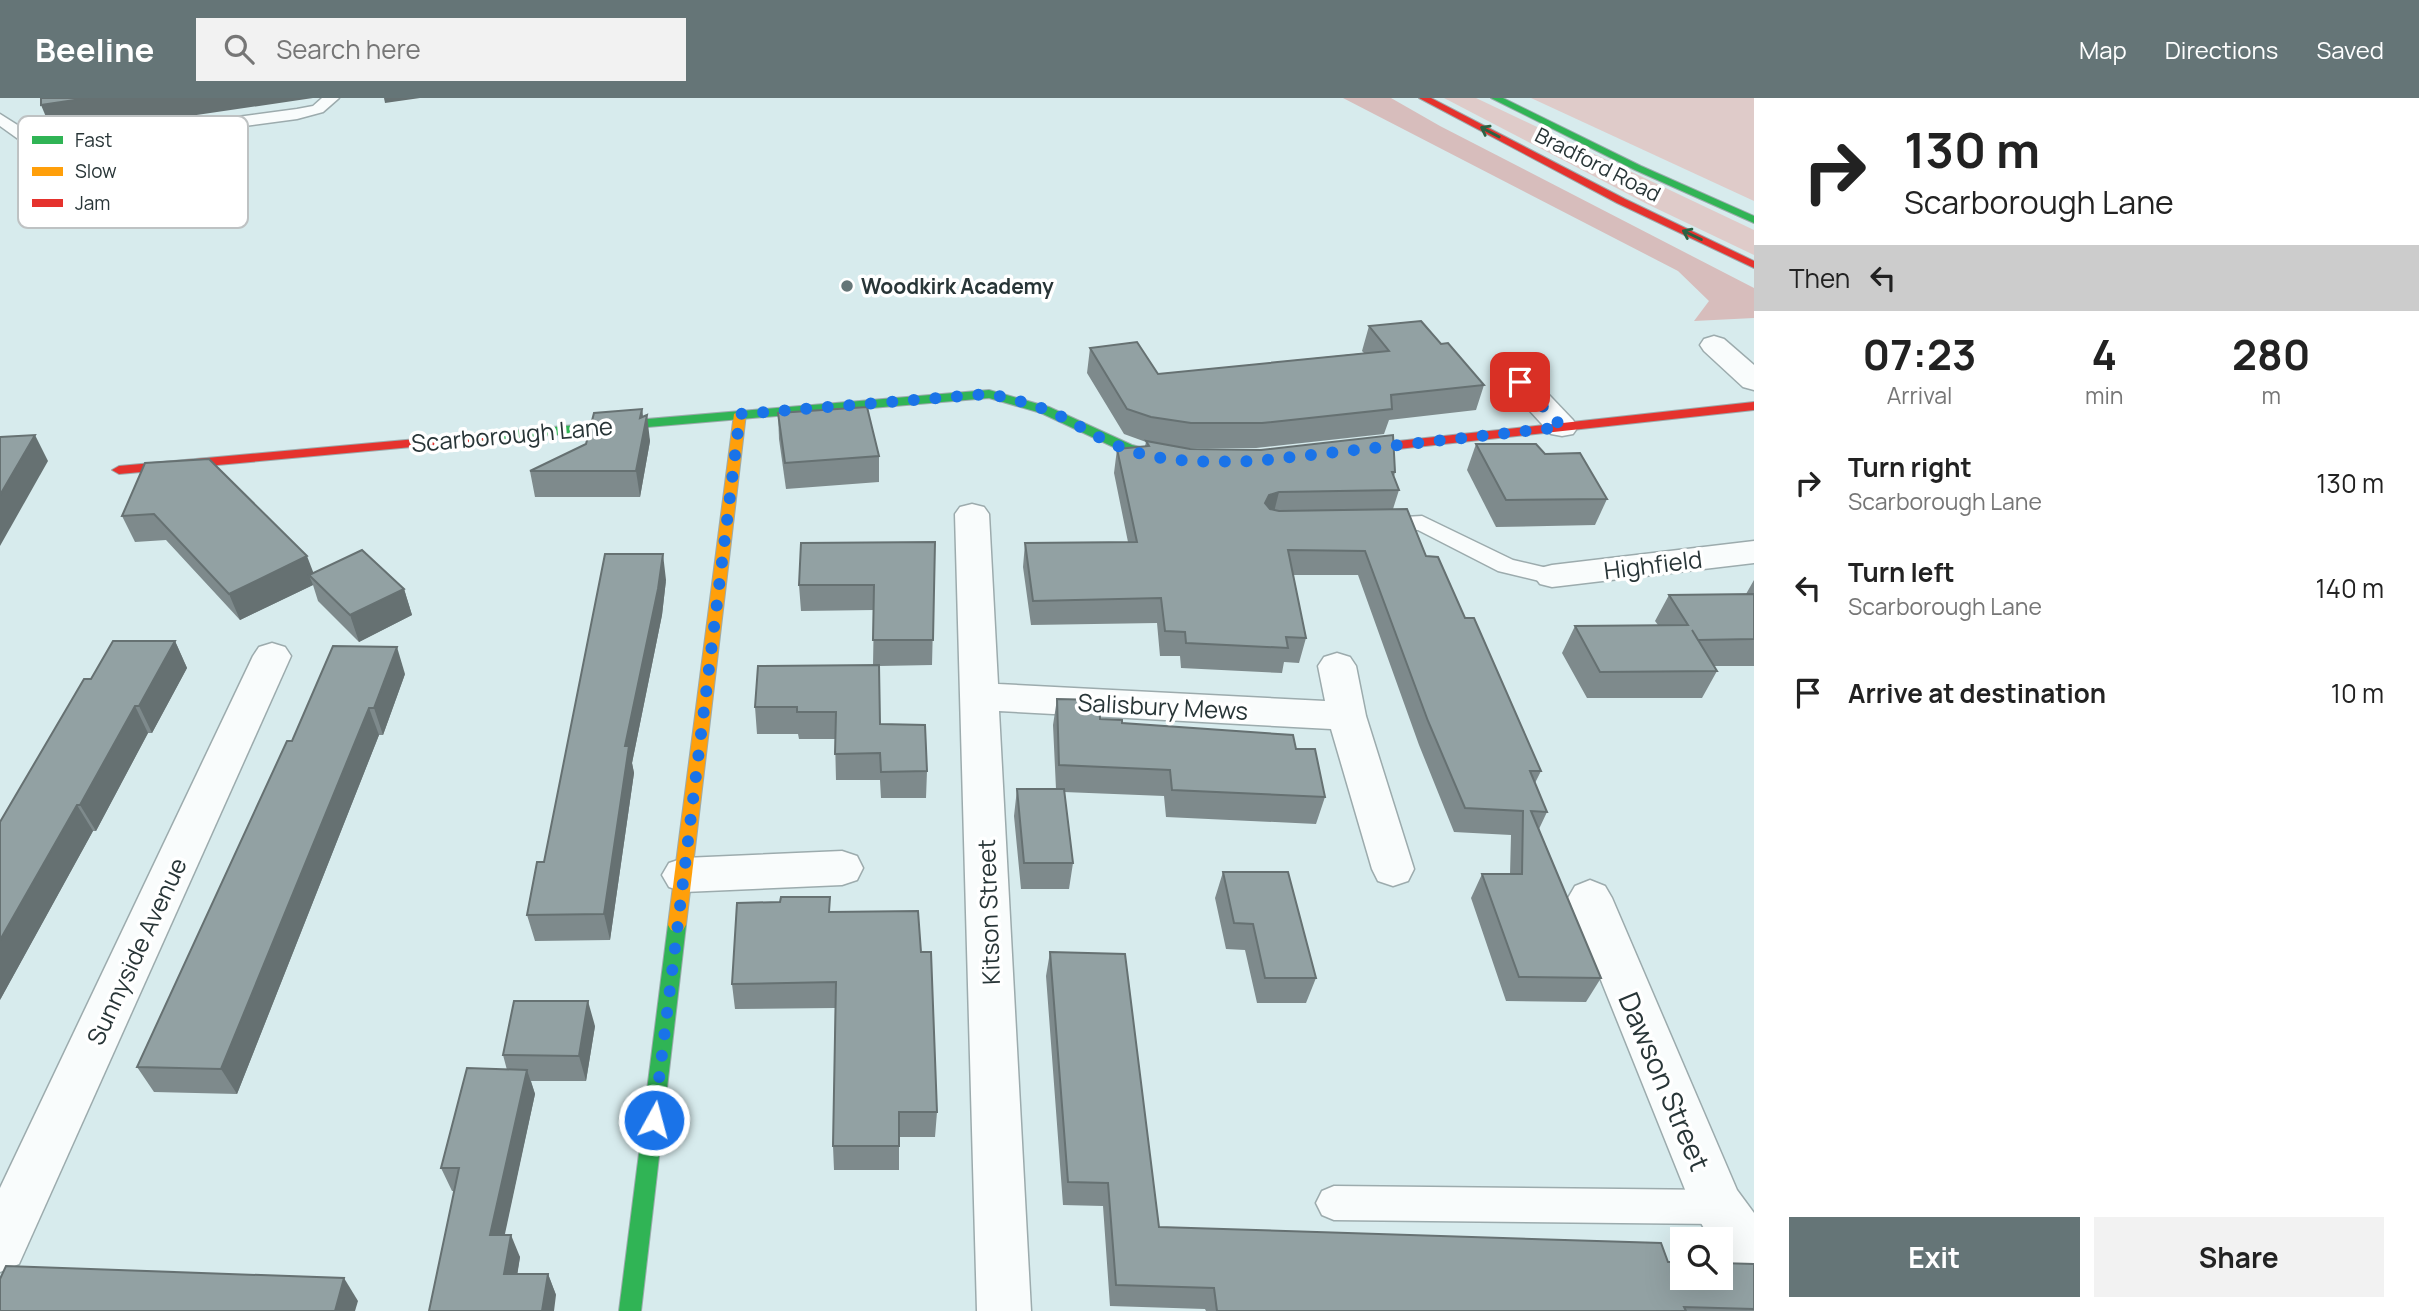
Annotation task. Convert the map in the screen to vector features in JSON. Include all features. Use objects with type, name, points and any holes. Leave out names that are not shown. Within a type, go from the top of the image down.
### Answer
[{"type":"street","name":"Bradford Road","points":[[1424,98],[1621,201],[1754,265]]},
{"type":"street","name":"Bradford Road","points":[[1496,98],[1638,168],[1754,220]]},
{"type":"street","points":[[1714,345],[1754,382]]},
{"type":"street","points":[[1520,382],[1562,427]]},
{"type":"street","name":"Scarborough Lane","points":[[119,470],[989,394],[1022,401],[1055,414],[1117,446],[1156,458],[1193,461]]},
{"type":"street","points":[[1322,454],[1754,406]]},
{"type":"street","points":[[630,1311],[740,414]]},
{"type":"street","name":"Kitson Street","points":[[972,514],[1004,1311]]},
{"type":"street","name":"Highfield","points":[[1552,576],[1754,552]]},
{"type":"street","name":"Sunnyside Avenue","points":[[0,1246],[272,656]]},
{"type":"street","points":[[1337,666],[1347,716],[1393,869]]},
{"type":"street","name":"Salisbury Mews","points":[[979,696],[1347,716]]},
{"type":"street","points":[[684,875],[842,868]]},
{"type":"street","name":"Dawson Street","points":[[1590,898],[1718,1207],[1754,1257]]},
{"type":"lane","points":[[248,121],[318,109],[331,98]]},
{"type":"lane","points":[[0,119],[18,132]]},
{"type":"lane","points":[[1354,524],[1422,523],[1506,566],[1552,576]]},
{"type":"lane","points":[[1334,1203],[1718,1207]]},
{"type":"shaded area","points":[[1343,98],[1391,98],[1754,288],[1754,318],[1694,321],[1709,301],[1678,271]]},
{"type":"shaded area","points":[[1444,98],[1476,98],[1754,230],[1754,255],[1647,204]]},
{"type":"shaded area","points":[[1531,98],[1754,98],[1754,201]]},
{"type":"building","points":[[41,98],[88,98],[41,105]]},
{"type":"building","points":[[1421,321],[1441,344],[1448,343],[1484,385],[1391,395],[1392,409],[1262,423],[1191,423],[1151,417],[1127,409],[1090,348],[1137,342],[1158,374],[1389,351],[1369,326]]},
{"type":"building","points":[[867,407],[879,456],[785,463],[778,413]]},
{"type":"building","points":[[642,409],[640,418],[647,415],[636,471],[530,471],[586,444],[594,413]]},
{"type":"building","points":[[35,435],[0,495],[0,437]]},
{"type":"building","points":[[1393,435],[1395,472],[1392,472],[1399,490],[1279,492],[1269,495],[1265,503],[1270,509],[1279,511],[1407,509],[1426,556],[1438,557],[1465,618],[1474,618],[1541,771],[1530,771],[1547,812],[1531,811],[1601,978],[1519,977],[1482,874],[1522,874],[1523,811],[1465,808],[1428,721],[1365,551],[1288,550],[1306,638],[1286,637],[1288,648],[1186,643],[1185,632],[1165,631],[1161,598],[1033,601],[1025,543],[1137,542],[1117,449],[1149,446],[1146,441],[1190,449],[1261,450]]},
{"type":"building","points":[[1476,444],[1536,444],[1545,454],[1580,453],[1607,499],[1506,500]]},
{"type":"building","points":[[209,459],[307,556],[229,594],[154,514],[122,516],[145,463]]},
{"type":"building","points":[[935,542],[933,640],[873,640],[874,585],[799,585],[801,543]]},
{"type":"building","points":[[362,550],[404,589],[350,615],[309,575]]},
{"type":"building","points":[[605,554],[663,554],[625,746],[629,746],[604,914],[527,915],[537,862],[544,862]]},
{"type":"building","points":[[1754,594],[1754,639],[1698,640],[1717,671],[1600,672],[1575,626],[1688,625],[1669,595]]},
{"type":"building","points":[[113,641],[175,641],[0,940],[0,822],[84,679],[91,679]]},
{"type":"building","points":[[333,646],[397,647],[374,708],[369,708],[221,1069],[137,1067],[287,741],[292,741]]},
{"type":"building","points":[[879,665],[880,724],[925,725],[927,771],[881,772],[880,753],[835,754],[836,712],[797,712],[797,707],[755,707],[758,666]]},
{"type":"building","points":[[1057,699],[1099,700],[1100,719],[1122,720],[1122,723],[1293,735],[1296,749],[1315,749],[1325,797],[1172,790],[1170,770],[1059,765]]},
{"type":"building","points":[[1017,789],[1064,789],[1073,863],[1024,863]]},
{"type":"building","points":[[1223,872],[1288,872],[1316,978],[1265,978],[1253,924],[1234,923]]},
{"type":"building","points":[[781,897],[830,897],[829,912],[918,911],[921,952],[931,952],[937,1112],[899,1112],[899,1146],[833,1146],[836,982],[732,984],[737,903],[780,902]]},
{"type":"building","points":[[1050,952],[1125,954],[1159,1227],[1661,1243],[1670,1262],[1670,1290],[1733,1290],[1733,1263],[1754,1264],[1754,1309],[1684,1307],[1686,1311],[1217,1311],[1214,1288],[1116,1285],[1108,1183],[1068,1182]]},
{"type":"building","points":[[514,1001],[588,1001],[579,1056],[503,1055]]},
{"type":"building","points":[[467,1068],[527,1070],[490,1235],[511,1235],[504,1274],[548,1274],[542,1311],[429,1311],[459,1168],[441,1168]]},
{"type":"building","points":[[6,1266],[344,1278],[335,1311],[0,1311],[0,1279]]},
{"type":"traffic: fast","points":[[1496,98],[1638,168],[1754,220]]},
{"type":"traffic: fast","points":[[483,437],[989,394],[1045,410],[1127,448],[1175,460]]},
{"type":"traffic: fast","points":[[630,1311],[677,925]]},
{"type":"traffic: slow","points":[[677,925],[740,414]]},
{"type":"traffic: jam","points":[[1424,98],[1621,201],[1754,265]]},
{"type":"traffic: jam","points":[[1343,451],[1754,406]]},
{"type":"traffic: jam","points":[[119,470],[483,437]]},
{"type":"place","name":"Woodkirk Academy","points":[[847,286]]},
{"type":"route","points":[[654,1120],[740,414],[989,394],[1022,401],[1055,414],[1117,446],[1156,458],[1205,462],[1256,461],[1562,427],[1520,382]]}]
